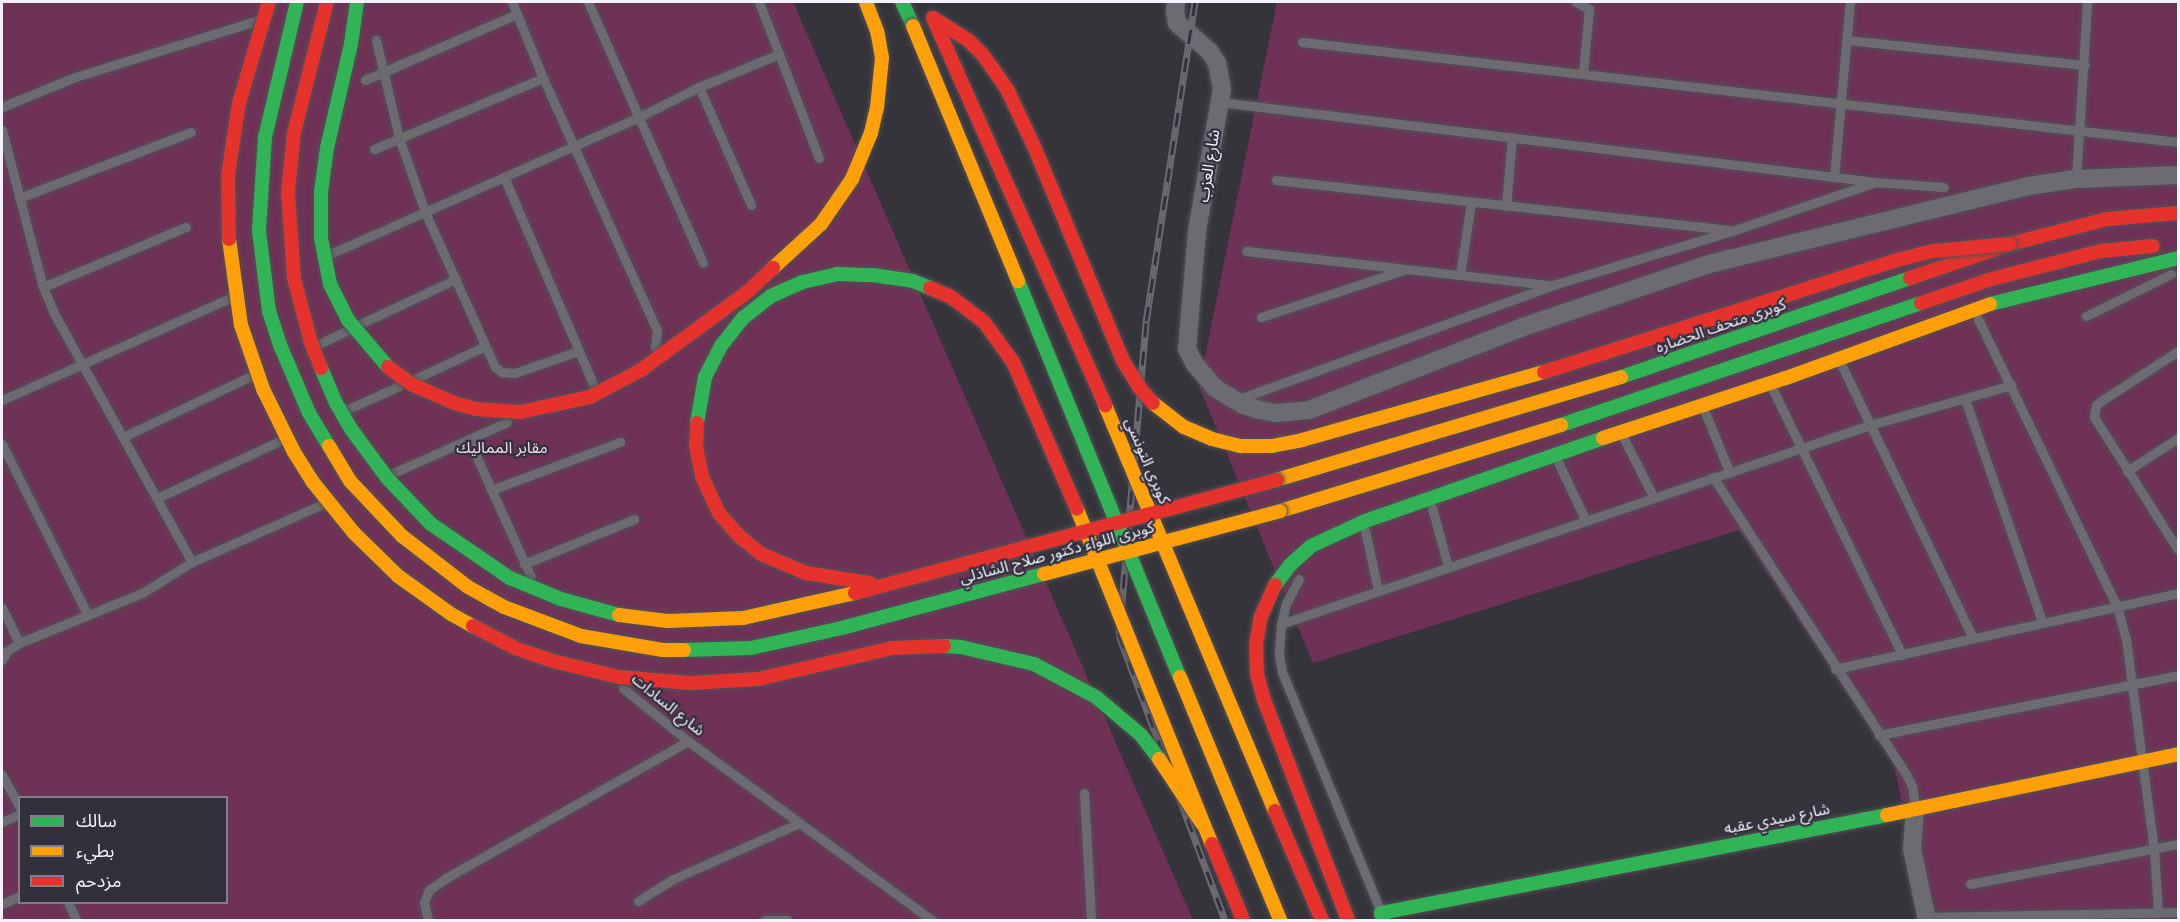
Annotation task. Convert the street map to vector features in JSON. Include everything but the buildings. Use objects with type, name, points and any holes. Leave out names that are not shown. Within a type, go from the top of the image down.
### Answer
[{"type":"main road","points":[[269,2],[239,103],[228,175],[229,247],[241,325],[263,389],[306,471],[354,533],[398,576],[451,614],[507,644],[549,660],[619,677],[690,683],[758,679],[892,648],[930,645],[961,647],[1034,664],[1096,697],[1141,735],[1174,778],[1203,825]]},
{"type":"main road","name":"كوبرى اللواء دكتور صلاح الشاذلي","points":[[327,2],[319,42],[301,103],[290,164],[288,221],[294,278],[310,343],[336,402],[369,455],[408,502],[456,544],[510,578],[561,599],[615,614],[668,621],[743,618],[886,586],[1276,480]]},
{"type":"main road","points":[[357,2],[351,44],[327,148],[321,192],[321,238],[330,284],[348,320],[391,371],[411,384],[454,403],[476,409],[520,412],[590,397],[641,370],[746,292],[821,224],[852,179],[877,108],[882,58],[877,31],[866,2]]},
{"type":"main road","points":[[902,2],[1280,921]]},
{"type":"main road","name":"كوبري التونسي","points":[[927,2],[1131,464],[1233,714],[1322,921]]},
{"type":"main road","name":"كوبرى اللواء دكتور صلاح الشاذلي","points":[[302,3],[265,137],[259,222],[269,311],[292,378],[323,439],[350,480],[402,536],[468,587],[523,615],[581,636],[663,650],[709,650],[761,646],[842,628],[1280,511],[1611,410],[1988,280],[2101,251],[2178,246]]},
{"type":"main road","points":[[933,18],[968,40],[996,71],[1007,89],[1036,151],[1124,361],[1139,387],[1160,410],[1184,427],[1212,439],[1242,446],[1272,446],[1302,440],[1593,358],[1897,260],[1944,250],[2010,244]]},
{"type":"main road","name":"كوبرى متحف الحضاره","points":[[1276,480],[1604,383],[2010,244],[2107,219],[2178,213]]},
{"type":"main road","points":[[1348,921],[1264,700],[1257,674],[1256,645],[1261,616],[1272,589],[1290,565],[1311,546],[1365,521],[1540,459],[1786,378],[2004,299],[2178,258]]},
{"type":"main road","points":[[886,586],[806,573],[761,554],[739,536],[719,513],[703,479],[696,447],[697,412],[705,377],[721,346],[743,318],[771,296],[803,282],[838,274],[873,274],[913,281],[931,288],[968,309],[997,338],[1013,362],[1055,454],[1243,921]]},
{"type":"main road","name":"شارع سيدي عقبه","points":[[1382,917],[2178,754]]},
{"type":"street","name":"شارع العزب","points":[[1176,2],[1177,23],[1203,45],[1217,63],[1222,89],[1197,231],[1187,349],[1204,376],[1235,401]]},
{"type":"street","points":[[1235,401],[1259,410],[1276,413],[1309,410],[1523,327],[1709,264],[1990,194],[2076,179],[2178,175]]},
{"type":"street","points":[[1915,809],[1912,849],[1926,919]]},
{"type":"street","points":[[1362,921],[1382,917]]},
{"type":"lane","points":[[352,492],[593,384],[648,355],[653,351],[658,338],[543,78],[512,2]]},
{"type":"lane","points":[[588,2],[703,263]]},
{"type":"lane","points":[[759,2],[819,158]]},
{"type":"lane","points":[[1576,2],[1590,9],[1583,74]]},
{"type":"lane","points":[[1834,177],[1850,2]]},
{"type":"lane","points":[[2076,179],[2085,65],[2087,2]]},
{"type":"lane","points":[[285,12],[302,3]]},
{"type":"lane","points":[[365,80],[517,14]]},
{"type":"lane","points":[[2,107],[75,77],[274,15]]},
{"type":"lane","points":[[376,40],[399,138],[425,212],[495,367],[508,374],[579,351]]},
{"type":"lane","points":[[1847,40],[2085,65]]},
{"type":"lane","points":[[1302,42],[2178,142]]},
{"type":"lane","points":[[318,259],[639,117],[699,87],[779,54]]},
{"type":"lane","points":[[374,149],[543,78]]},
{"type":"lane","points":[[699,87],[751,205]]},
{"type":"lane","points":[[1220,102],[1875,182],[1944,187]]},
{"type":"lane","points":[[2,130],[43,287],[55,315],[192,562]]},
{"type":"lane","points":[[19,198],[191,132]]},
{"type":"lane","points":[[1506,206],[1512,137]]},
{"type":"lane","points":[[504,177],[593,384]]},
{"type":"lane","points":[[1276,180],[1732,231]]},
{"type":"lane","points":[[1235,401],[1553,285],[1732,231],[1875,182]]},
{"type":"lane","points":[[1460,275],[1471,201]]},
{"type":"lane","points":[[43,287],[186,227]]},
{"type":"lane","points":[[1246,251],[1553,285]]},
{"type":"lane","points":[[286,273],[307,264]]},
{"type":"lane","points":[[1261,316],[1409,268]]},
{"type":"lane","points":[[2000,313],[2088,287],[2178,269]]},
{"type":"lane","points":[[2086,316],[2178,269]]},
{"type":"lane","points":[[254,288],[275,278]]},
{"type":"lane","points":[[305,350],[456,279]]},
{"type":"lane","points":[[2,400],[243,292]]},
{"type":"lane","points":[[1323,553],[1365,530],[1989,316]]},
{"type":"lane","points":[[1978,319],[2117,606],[2126,639],[2154,849],[2158,913]]},
{"type":"lane","points":[[305,429],[485,346]]},
{"type":"lane","points":[[2178,351],[2101,400],[2094,410],[2096,423],[2178,550]]},
{"type":"lane","points":[[273,366],[294,356]]},
{"type":"lane","points":[[1842,366],[1972,638]]},
{"type":"lane","points":[[123,437],[262,371]]},
{"type":"lane","points":[[1281,624],[1729,471],[1870,425],[2011,385]]},
{"type":"lane","points":[[1773,390],[1902,655]]},
{"type":"lane","points":[[1965,399],[2042,621]]},
{"type":"lane","points":[[1705,412],[1729,471]]},
{"type":"lane","points":[[157,498],[295,434]]},
{"type":"lane","points":[[2127,471],[2178,438]]},
{"type":"lane","points":[[469,440],[524,564],[546,602]]},
{"type":"lane","points":[[1624,440],[1653,496]]},
{"type":"lane","points":[[491,490],[620,442]]},
{"type":"lane","points":[[2,444],[87,614]]},
{"type":"lane","points":[[1558,462],[1585,519]]},
{"type":"lane","points":[[1713,477],[1912,786],[1915,809]]},
{"type":"lane","points":[[2,660],[4,652],[19,642],[142,593],[192,562],[341,496]]},
{"type":"lane","points":[[1432,508],[1448,566]]},
{"type":"lane","points":[[524,564],[634,519]]},
{"type":"lane","points":[[1365,530],[1378,590]]},
{"type":"lane","points":[[1303,573],[1286,603],[1281,624],[1282,672],[1382,917]]},
{"type":"lane","points":[[1835,669],[2042,621],[2178,593]]},
{"type":"lane","points":[[2,608],[19,642]]},
{"type":"lane","points":[[552,611],[577,645]]},
{"type":"lane","name":"شارع السادات","points":[[590,659],[688,741],[932,921]]},
{"type":"lane","points":[[1879,735],[2178,675]]},
{"type":"lane","points":[[428,921],[424,902],[429,890],[446,878],[688,741]]},
{"type":"lane","points":[[2,775],[18,804]]},
{"type":"lane","points":[[1084,793],[1091,921]]},
{"type":"lane","points":[[2,822],[18,815]]},
{"type":"lane","points":[[638,901],[671,880],[799,823]]},
{"type":"lane","points":[[1970,884],[2178,844]]},
{"type":"lane","points":[[2,904],[18,897]]},
{"type":"lane","points":[[68,904],[75,921]]},
{"type":"lane","points":[[1926,919],[2178,912]]},
{"type":"lane","points":[[765,921],[787,921]]},
{"type":"green space","name":"مقابر المماليك","points":[[2,2],[793,2],[1193,920],[2,920]]},
{"type":"green space","points":[[1277,2],[2178,2],[2178,920],[1925,920],[1894,764],[1739,530],[1313,663],[1199,386]]},
{"type":"railway","points":[[1195,2],[1146,323],[1119,635],[1225,920]]},
{"type":"traffic: fast","points":[[297,2],[265,137],[259,231],[269,311],[280,345],[309,413],[329,446]]},
{"type":"traffic: fast","points":[[357,2],[351,44],[327,148],[321,192],[321,238],[330,284],[348,320],[388,367]]},
{"type":"traffic: fast","points":[[902,2],[913,26]]},
{"type":"traffic: fast","points":[[1990,304],[2178,258]]},
{"type":"traffic: fast","points":[[697,423],[705,377],[721,346],[743,318],[771,296],[803,282],[838,274],[873,275],[913,281],[930,288]]},
{"type":"traffic: fast","points":[[1621,377],[1910,278]]},
{"type":"traffic: fast","points":[[1018,281],[1180,677]]},
{"type":"traffic: fast","points":[[1561,425],[1921,303]]},
{"type":"traffic: fast","points":[[321,368],[336,403],[351,429],[388,479],[431,524],[510,578],[561,599],[619,615]]},
{"type":"traffic: fast","points":[[1275,585],[1290,565],[1311,546],[1365,521],[1603,438]]},
{"type":"traffic: fast","points":[[684,650],[751,648],[842,628],[1044,574]]},
{"type":"traffic: fast","points":[[944,646],[961,647],[1034,664],[1096,697],[1141,735],[1159,759]]},
{"type":"traffic: fast","points":[[1383,920],[1381,913],[1887,815]]},
{"type":"traffic: slow","points":[[773,268],[821,224],[852,179],[871,133],[877,108],[882,58],[877,31],[866,2]]},
{"type":"traffic: slow","points":[[913,26],[1018,281]]},
{"type":"traffic: slow","points":[[229,239],[241,325],[263,389],[294,452],[312,481],[354,533],[398,576],[451,614],[473,626]]},
{"type":"traffic: slow","points":[[1603,438],[1786,378],[1990,304]]},
{"type":"traffic: slow","points":[[1153,403],[1184,427],[1212,439],[1241,446],[1272,446],[1302,440],[1544,372]]},
{"type":"traffic: slow","points":[[1276,480],[1621,377]]},
{"type":"traffic: slow","points":[[1105,405],[1275,811]]},
{"type":"traffic: slow","points":[[1280,511],[1561,425]]},
{"type":"traffic: slow","points":[[329,446],[350,481],[402,536],[468,587],[504,607],[581,636],[663,650],[684,650]]},
{"type":"traffic: slow","points":[[1077,509],[1212,844]]},
{"type":"traffic: slow","points":[[1044,574],[1280,511]]},
{"type":"traffic: slow","points":[[619,615],[668,621],[743,618],[855,593]]},
{"type":"traffic: slow","points":[[1180,677],[1280,920]]},
{"type":"traffic: slow","points":[[1887,815],[2178,754]]},
{"type":"traffic: slow","points":[[1159,759],[1203,825]]},
{"type":"traffic: jam","points":[[229,239],[228,175],[239,103],[269,2]]},
{"type":"traffic: jam","points":[[321,368],[311,343],[294,278],[288,192],[294,133],[327,2]]},
{"type":"traffic: jam","points":[[933,18],[968,40],[983,55],[1007,89],[1036,151],[1123,361],[1139,387],[1153,403]]},
{"type":"traffic: jam","points":[[933,18],[1105,405]]},
{"type":"traffic: jam","points":[[1910,278],[2010,244],[2107,219],[2178,213]]},
{"type":"traffic: jam","points":[[1544,372],[1897,260],[1934,251],[2010,244]]},
{"type":"traffic: jam","points":[[1921,303],[1988,280],[2101,251],[2153,246]]},
{"type":"traffic: jam","points":[[388,367],[411,384],[454,403],[476,409],[520,412],[590,397],[641,370],[746,293],[773,268]]},
{"type":"traffic: jam","points":[[930,288],[951,297],[984,322],[1013,362],[1077,509]]},
{"type":"traffic: jam","points":[[697,423],[696,447],[703,479],[719,513],[739,536],[761,554],[806,573],[870,583]]},
{"type":"traffic: jam","points":[[855,593],[1276,480]]},
{"type":"traffic: jam","points":[[1275,585],[1261,616],[1256,645],[1257,674],[1264,700],[1348,920]]},
{"type":"traffic: jam","points":[[473,626],[515,648],[549,660],[619,677],[690,683],[758,679],[892,648],[944,646]]},
{"type":"traffic: jam","points":[[1275,811],[1322,920]]},
{"type":"traffic: jam","points":[[1212,844],[1243,920]]}]
